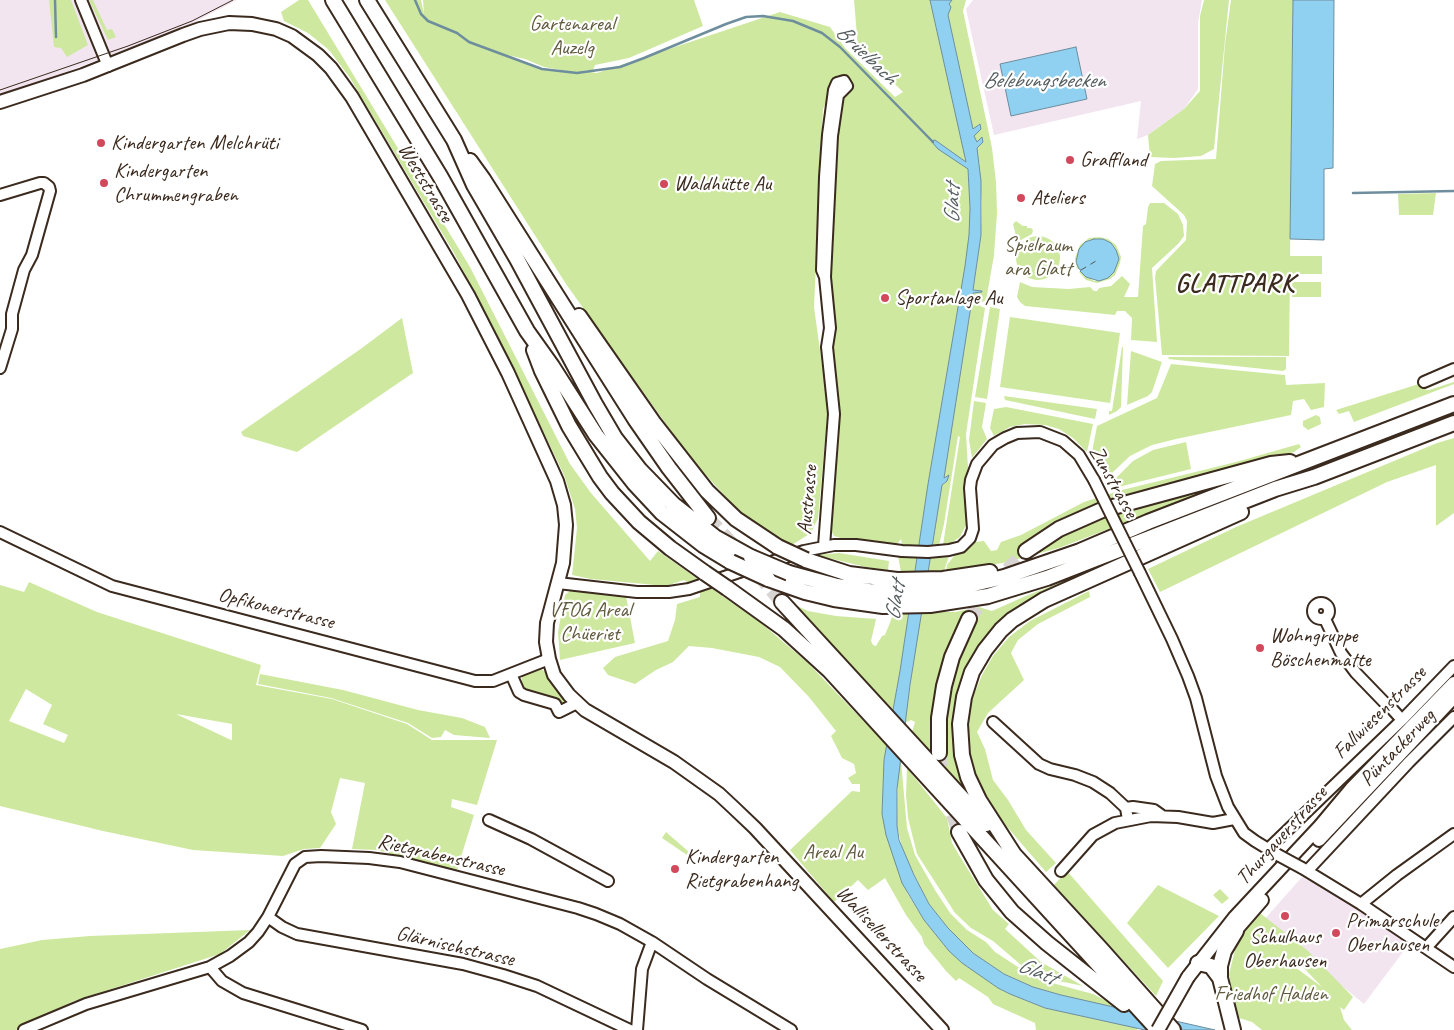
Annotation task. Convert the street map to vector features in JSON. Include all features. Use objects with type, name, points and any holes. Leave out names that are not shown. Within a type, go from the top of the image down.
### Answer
[{"type":"highway","points":[[368,0],[454,140],[483,179],[640,427],[708,518]]},
{"type":"highway","points":[[334,3],[444,183],[527,330],[596,435],[647,498],[678,526],[703,545],[731,562],[768,579],[805,592],[834,599],[885,592]]},
{"type":"highway","points":[[454,140],[474,185],[517,259],[591,398],[627,454],[653,485],[684,514],[715,537],[751,558],[789,573],[837,586],[885,592],[951,590],[1033,569],[1114,538],[1148,522],[1454,404]]},
{"type":"highway","points":[[517,233],[556,280],[653,422],[715,500],[736,519],[778,547],[806,560],[849,574],[885,592]]},
{"type":"highway","points":[[527,330],[542,371],[578,443],[600,477],[639,522],[670,548],[769,617],[800,643],[879,717]]},
{"type":"highway","points":[[951,590],[988,596],[1040,581],[1275,489],[1314,477],[1454,423]]},
{"type":"highway","points":[[1026,552],[1066,526],[1108,508],[1233,476],[1271,464],[1313,459]]},
{"type":"highway","points":[[1015,856],[974,792],[961,748],[960,724],[964,697],[972,672],[989,644],[1001,630],[1018,616],[1052,596],[1258,505],[1314,477]]},
{"type":"highway","points":[[782,602],[879,717],[1015,856],[1173,1030]]},
{"type":"highway","points":[[939,753],[939,718],[944,686],[952,657],[969,620]]},
{"type":"highway","points":[[912,752],[1127,1001],[1157,1030]]},
{"type":"highway","points":[[959,832],[986,880],[1012,912],[1047,944],[1127,1001]]},
{"type":"highway","points":[[1220,978],[1223,955],[1236,931]]},
{"type":"highway","points":[[1203,963],[1212,966],[1220,978],[1233,1030]]},
{"type":"main road","name":"Weststrasse","points":[[0,102],[108,66],[200,30],[222,24],[241,23],[276,29],[292,36],[307,46],[331,68],[352,97],[468,295],[508,373],[561,493],[565,515],[566,545],[547,623],[546,642],[549,659]]},
{"type":"main road","name":"Wallisellerstrasse","points":[[549,659],[554,674],[577,703],[596,717],[674,762],[719,794],[734,808],[942,1030]]},
{"type":"main road","name":"Thurgauerstrasse","points":[[1157,1030],[1235,917],[1320,826],[1351,789],[1454,683]]},
{"type":"main road","name":"Thurgauerstrasse","points":[[1203,963],[1236,931],[1454,696]]},
{"type":"main road","name":"Thurgauerstrasse","points":[[1167,1030],[1192,979]]},
{"type":"street","points":[[81,0],[108,66]]},
{"type":"street","name":"Austrasse","points":[[558,582],[643,592],[679,591],[824,546],[834,414],[827,347],[830,328],[825,277],[832,136],[838,95],[847,86],[844,81],[837,82],[834,90],[828,135],[822,258],[822,270],[825,277]]},
{"type":"street","points":[[0,194],[40,183],[44,183],[49,187],[50,191],[32,255],[24,270],[12,314],[12,329],[0,368]]},
{"type":"street","points":[[1424,382],[1454,369]]},
{"type":"street","name":"Zunstrasse","points":[[824,546],[856,545],[907,551],[943,551],[958,548],[964,545],[970,538],[973,527],[970,488],[974,471],[987,451],[1005,438],[1017,433],[1034,432],[1056,437],[1074,449],[1085,463],[1094,480],[1175,645],[1196,698],[1222,793],[1234,819],[1244,833],[1361,904],[1454,967]]},
{"type":"street","name":"Opfikonerstrasse","points":[[0,532],[112,586],[133,593],[481,682],[493,681],[549,659]]},
{"type":"street","points":[[1325,619],[1341,653],[1356,673],[1384,702]]},
{"type":"street","name":"Fallwiesenstrasse","points":[[1268,849],[1402,720],[1454,666]]},
{"type":"street","points":[[511,674],[519,692],[556,704],[559,712],[577,703]]},
{"type":"street","points":[[1393,710],[1402,720]]},
{"type":"street","name":"Püntackerweg","points":[[1305,870],[1454,717]]},
{"type":"street","points":[[993,722],[1039,764],[1094,782],[1110,793],[1126,808],[1128,820]]},
{"type":"street","points":[[1126,808],[1154,810],[1164,816]]},
{"type":"street","points":[[1061,871],[1093,835],[1115,823],[1151,816],[1213,823],[1234,819]]},
{"type":"street","name":"Rietgrabenstrasse","points":[[489,820],[531,839],[608,881]]},
{"type":"street","points":[[1361,904],[1384,884],[1454,834]]},
{"type":"street","name":"Rietgrabenstrasse","points":[[24,1030],[86,1004],[210,967],[230,956],[244,946],[258,932],[268,917],[290,870],[299,860],[311,856],[321,856],[369,858],[400,862],[437,870],[578,908],[620,924],[652,942],[707,979],[791,1030]]},
{"type":"street","name":"Glärnischstrasse","points":[[268,917],[297,934],[463,964],[503,975],[545,990],[630,1030]]},
{"type":"street","points":[[1426,948],[1454,917]]},
{"type":"street","points":[[637,1030],[642,969],[652,942]]},
{"type":"street","points":[[210,967],[222,981],[243,993],[362,1030]]},
{"type":"shaded area","points":[[0,0],[237,0],[189,25],[0,96]]},
{"type":"shaded area","points":[[973,0],[1202,0],[1198,23],[1198,89],[1184,109],[1148,135],[1137,139],[1141,101],[994,135],[966,9]]},
{"type":"shaded area","name":"Primarschule Oberhausen","points":[[1302,877],[1368,913],[1409,944],[1364,1004],[1263,921]]},
{"type":"green space","points":[[49,0],[71,0],[88,45],[67,57],[61,48],[54,47]]},
{"type":"green space","points":[[89,0],[93,0],[107,30],[112,29],[116,37],[108,40]]},
{"type":"green space","points":[[299,0],[308,0],[470,267],[570,464],[591,493],[650,561],[658,551],[761,623],[808,663],[872,730],[884,701],[795,605],[808,611],[836,616],[876,619],[871,641],[876,646],[882,636],[885,635],[891,620],[901,572],[898,556],[902,544],[901,539],[897,544],[844,539],[834,536],[832,532],[837,398],[832,349],[835,329],[832,323],[828,270],[838,74],[823,109],[814,307],[828,408],[818,518],[811,533],[790,546],[739,511],[691,459],[566,284],[385,0],[421,0],[424,14],[423,0],[694,0],[703,26],[629,58],[595,65],[593,70],[582,71],[597,73],[780,12],[830,27],[845,48],[895,97],[903,92],[858,48],[854,0],[930,0],[968,169],[969,235],[928,484],[900,671],[884,760],[882,814],[907,893],[924,920],[949,951],[998,988],[1010,994],[1045,1008],[1137,1028],[1137,1030],[1036,1030],[1035,1023],[993,1004],[988,997],[959,978],[956,981],[946,971],[924,944],[922,937],[906,915],[885,878],[868,890],[858,880],[834,902],[790,850],[852,791],[860,792],[860,784],[852,784],[848,778],[856,773],[854,764],[842,758],[831,736],[836,731],[809,697],[780,667],[759,657],[712,648],[689,646],[673,662],[656,670],[635,684],[608,675],[603,668],[615,657],[668,641],[675,620],[677,604],[700,597],[700,591],[684,580],[666,586],[591,579],[572,575],[577,528],[575,509],[564,475],[500,341],[454,253],[350,78],[329,50],[308,33],[284,21],[281,12]],"holes":[[[507,55],[525,59],[544,67],[567,71],[541,69]]]},
{"type":"green space","points":[[952,0],[966,0],[963,11],[992,148],[997,213],[994,255],[986,301],[980,302],[980,306],[985,308],[966,434],[968,468],[964,485],[966,525],[960,537],[951,543],[943,545],[960,437],[958,436],[939,545],[938,556],[949,556],[944,571],[937,612],[955,612],[979,607],[992,611],[1028,595],[1125,558],[1034,601],[964,683],[968,787],[965,789],[912,732],[915,722],[911,720],[905,723],[901,761],[907,828],[915,855],[935,890],[950,913],[967,930],[986,942],[995,952],[1032,975],[1093,994],[1116,1006],[1115,1008],[1033,987],[1004,974],[973,953],[948,928],[929,904],[903,852],[897,826],[898,770],[920,618],[942,485],[947,481],[948,475],[943,478],[973,293],[982,291],[973,290],[981,235],[982,205],[979,161],[974,135],[981,129],[979,124],[973,130],[948,15],[949,4]]},
{"type":"green space","points":[[1204,0],[1229,0],[1214,149],[1201,156],[1150,157],[1148,135],[1184,109],[1200,91],[1200,16]]},
{"type":"green space","points":[[1231,0],[1293,0],[1290,256],[1322,256],[1322,274],[1290,274],[1289,356],[1162,355],[1156,271],[1186,240],[1187,221],[1184,215],[1152,186],[1155,164],[1161,161],[1216,159],[1225,44]]},
{"type":"green space","points":[[1436,193],[1433,215],[1399,215],[1398,194]]},
{"type":"green space","points":[[1150,203],[1164,203],[1178,214],[1183,225],[1184,236],[1152,268],[1157,342],[1131,340],[1132,318],[1125,311],[1117,311],[1115,315],[1025,306],[1020,302],[1017,297],[1020,282],[1032,287],[1069,289],[1090,287],[1097,291],[1099,288],[1111,286],[1122,276],[1130,284],[1124,297],[1138,297],[1143,226],[1146,224]]},
{"type":"green space","points":[[1016,221],[1023,226],[1027,226],[1027,228],[1031,228],[1033,230],[1032,234],[1019,241],[1017,240],[1013,224]]},
{"type":"green space","name":"Spielraum ara Glatt","points":[[1034,236],[1042,236],[1054,242],[1060,258],[1054,274],[1042,280],[1034,280],[1022,274],[1016,262],[1016,254],[1022,242]]},
{"type":"green space","points":[[1099,237],[1108,239],[1116,245],[1121,257],[1115,275],[1110,279],[1097,283],[1086,280],[1079,272],[1094,281],[1103,280],[1114,246],[1103,239],[1089,240],[1077,270],[1075,258],[1080,245],[1089,238]]},
{"type":"green space","points":[[1292,282],[1321,282],[1321,297],[1292,297]]},
{"type":"green space","points":[[990,307],[1000,309],[987,399],[975,397]]},
{"type":"green space","points":[[1010,317],[1120,333],[1110,403],[1000,387]]},
{"type":"green space","points":[[402,318],[413,373],[297,452],[243,436],[241,432]]},
{"type":"green space","points":[[1122,347],[1121,407],[1109,415],[1109,411],[1112,411]]},
{"type":"green space","points":[[1131,351],[1162,362],[1152,392],[1148,396],[1127,405]]},
{"type":"green space","points":[[1169,357],[1286,357],[1286,369],[1283,371],[1168,359]]},
{"type":"green space","points":[[1171,364],[1285,375],[1286,385],[1325,383],[1324,407],[1311,410],[1304,399],[1293,401],[1291,415],[1152,445],[1130,456],[1112,473],[1106,471],[1092,452],[1097,426],[1157,398]]},
{"type":"green space","points":[[1454,382],[1454,384],[1354,422],[1349,411],[1339,414],[1336,410],[1422,383],[1426,390],[1429,390]]},
{"type":"green space","points":[[1004,396],[1097,409],[1095,419],[1005,400]]},
{"type":"green space","points":[[974,401],[986,403],[982,427],[987,439],[972,458],[969,440]]},
{"type":"green space","points":[[1006,407],[1093,424],[1087,452],[1073,438],[1059,429],[1045,425],[1025,424],[1010,427],[994,436],[990,428],[994,409]]},
{"type":"green space","points":[[1316,415],[1320,417],[1321,424],[1308,430],[1303,426],[1303,421]]},
{"type":"green space","points":[[1454,438],[1454,513],[1436,526],[1436,465],[1387,482],[1160,592],[1148,569],[1236,527],[1437,443]]},
{"type":"green space","points":[[1186,442],[1191,469],[1110,489],[1109,485],[1133,461],[1153,450]]},
{"type":"green space","points":[[1299,444],[1301,447],[1294,452],[1134,493],[1083,511],[1060,522],[1062,533],[1104,515],[1220,484],[1221,486],[1059,548],[1003,563],[946,571],[947,565],[954,556],[966,551],[974,542],[984,541],[991,551],[997,550],[1001,542],[1021,535],[1084,502],[1122,490],[1236,462]]},
{"type":"green space","points":[[839,553],[889,561],[888,570],[866,567],[816,555]]},
{"type":"green space","points":[[29,582],[97,612],[261,665],[256,685],[332,699],[407,724],[432,740],[497,740],[477,805],[452,799],[451,807],[474,815],[457,870],[376,850],[352,849],[365,783],[340,778],[331,812],[336,824],[320,848],[304,849],[283,856],[193,850],[0,806],[0,585],[24,592]],"holes":[[[26,689],[52,705],[43,724],[68,735],[64,743],[9,721]],[[176,714],[232,724],[232,740],[231,740]]]},
{"type":"green space","name":"VFOG Areal Chüeriet","points":[[571,590],[626,596],[635,643],[560,660],[558,632],[565,595]]},
{"type":"green space","points":[[1089,591],[1090,597],[1038,624],[1018,640],[1011,653],[1024,680],[988,713],[977,732],[985,749],[993,780],[1008,800],[1026,830],[1056,863],[1046,872],[996,814],[986,799],[974,774],[968,748],[967,725],[969,707],[982,675],[993,656],[1009,637],[1030,621]]},
{"type":"green space","points":[[539,668],[546,672],[566,704],[559,703],[555,699],[529,691],[523,687],[521,684],[522,676],[532,669]]},
{"type":"green space","points":[[260,674],[343,690],[418,710],[462,718],[485,727],[490,738],[454,735],[445,730],[441,737],[432,738],[408,723],[331,698],[258,684]]},
{"type":"green space","points":[[907,768],[947,818],[952,843],[993,910],[1009,924],[1005,929],[1041,962],[1083,986],[1054,980],[1021,965],[993,941],[971,928],[955,913],[917,854],[908,818],[906,795]]},
{"type":"green space","points":[[666,832],[689,852],[687,855],[662,838]]},
{"type":"green space","points":[[1067,871],[1163,981],[1156,996],[1054,885]]},
{"type":"green space","points":[[1158,885],[1219,916],[1168,968],[1127,923]]},
{"type":"green space","points":[[1220,889],[1229,898],[1222,904],[1213,895]]},
{"type":"green space","name":"Friedhof Halden","points":[[1260,913],[1307,950],[1353,997],[1344,1010],[1340,1007],[1344,1020],[1352,1030],[1262,1030],[1252,1022],[1236,1017],[1229,974],[1236,946],[1230,944]],"holes":[[[1278,958],[1299,963],[1322,987],[1299,970]]]},
{"type":"green space","points":[[250,930],[220,954],[74,1001],[16,1030],[0,1030],[0,949],[42,940],[90,936]]},
{"type":"water","points":[[930,0],[952,0],[949,4],[951,7],[948,15],[973,129],[980,124],[981,129],[974,136],[977,142],[982,137],[983,142],[977,148],[981,181],[981,235],[973,290],[982,292],[973,293],[944,478],[949,475],[947,481],[942,485],[910,685],[897,789],[899,840],[929,904],[948,928],[973,953],[1004,974],[1033,987],[1061,995],[1215,1030],[1145,1030],[1045,1008],[998,988],[962,963],[949,951],[924,920],[902,883],[886,835],[882,814],[884,760],[900,671],[928,484],[969,235],[968,169],[938,149],[931,141],[935,140],[966,162]]},
{"type":"water","points":[[1293,0],[1334,0],[1333,168],[1324,169],[1324,240],[1290,239]]},
{"type":"water","name":"Belebungsbecken","points":[[1076,47],[1087,99],[1011,116],[1000,64]]},
{"type":"water","points":[[1103,239],[1111,243],[1119,259],[1114,272],[1108,278],[1099,281],[1086,277],[1080,271],[1076,262],[1079,249],[1085,242]]},
{"type":"waterway","points":[[55,0],[56,37]]},
{"type":"waterway","name":"Brüelbach","points":[[415,0],[421,14],[428,21],[457,33],[469,42],[542,69],[577,73],[620,67],[746,17],[763,16],[793,21],[822,33],[840,47],[933,142]]},
{"type":"waterway","points":[[1353,193],[1454,191]]},
{"type":"ferry route","points":[[1081,270],[1096,261]]},
{"type":"tunnel","points":[[708,518],[734,546]]},
{"type":"tunnel","points":[[969,619],[993,585],[1026,551]]},
{"type":"tunnel","points":[[758,574],[782,602]]},
{"type":"tunnel","points":[[939,753],[945,791],[959,832]]},
{"type":"tram line","points":[[0,90],[128,46],[192,21],[233,0]]},
{"type":"place","name":"Kindergarten Melchrüti","points":[[101,143]]},
{"type":"place","name":"Graffland","points":[[1070,160]]},
{"type":"place","name":"Kindergarten Chrummengraben","points":[[104,183]]},
{"type":"place","name":"Waldhütte Au","points":[[664,184]]},
{"type":"place","name":"Ateliers","points":[[1021,198]]},
{"type":"place","name":"Sportanlage Au","points":[[885,298]]},
{"type":"place","name":"Wohngruppe Böschenmatte","points":[[1260,648]]},
{"type":"place","name":"Kindergarten Rietgrabenhang","points":[[675,869]]},
{"type":"place","name":"Schulhaus Oberhausen","points":[[1285,916]]},
{"type":"place","name":"Primarschule Oberhausen","points":[[1336,933]]},
{"type":"district","name":"GLATTPARK","points":[[1235,284]]},
{"type":"park label","name":"Gartenareal Auzelg","points":[[572,36]]},
{"type":"park label","name":"Areal Au","points":[[833,852]]},
{"type":"water label","name":"Glatt","points":[[953,204]]},
{"type":"water label","name":"Glatt","points":[[896,601]]},
{"type":"water label","name":"Glatt","points":[[1037,972]]}]
